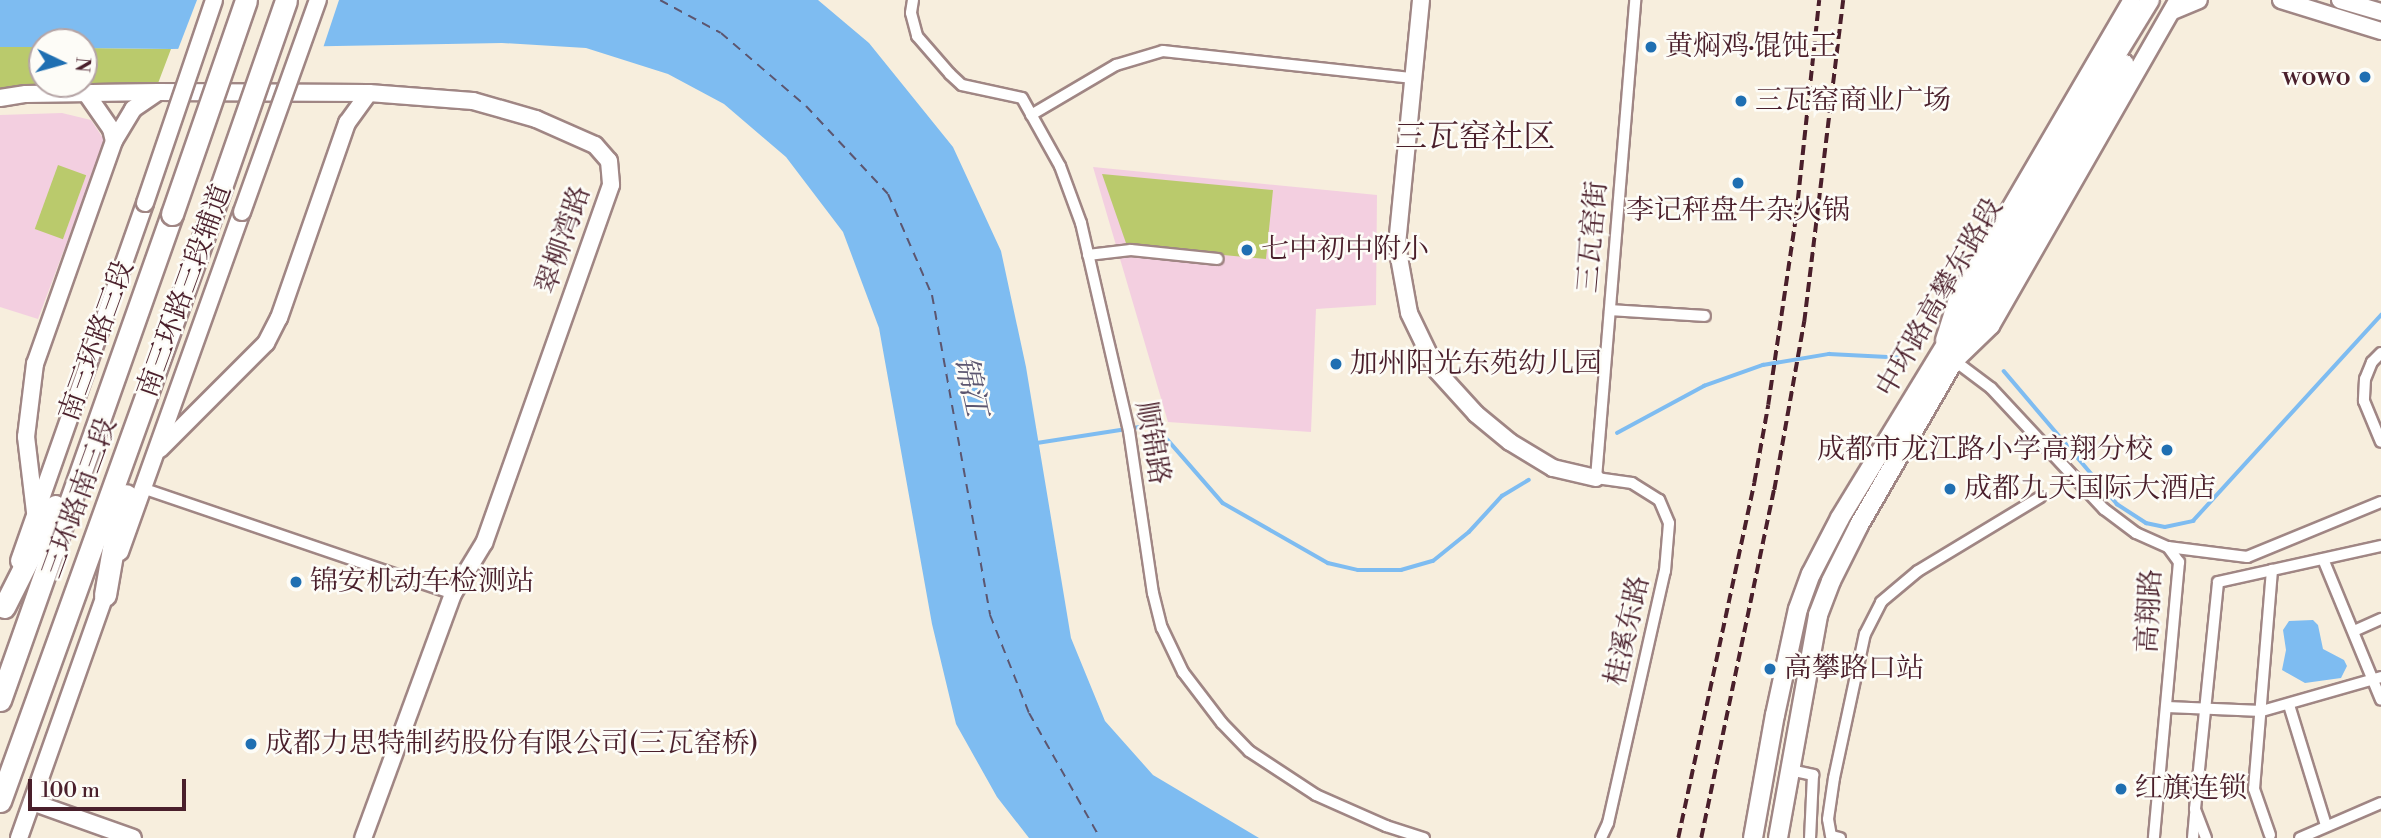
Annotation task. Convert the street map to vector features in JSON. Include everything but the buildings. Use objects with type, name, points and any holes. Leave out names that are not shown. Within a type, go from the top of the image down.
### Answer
[{"type":"highway","name":"南三环路三段","points":[[0,700],[246,0]]},
{"type":"highway","name":"三环路南三段","points":[[0,801],[201,248],[286,0]]},
{"type":"highway","points":[[105,596],[119,514],[177,345],[201,248]]},
{"type":"highway","points":[[2,613],[48,525],[103,374],[127,338]]},
{"type":"main road","name":"中环路高攀东路段","points":[[1979,302],[2023,207],[2150,0]]},
{"type":"main road","name":"中环路高攀东路段","points":[[1778,838],[1818,615],[1831,581],[1979,302],[2171,4]]},
{"type":"main road","name":"中环路高攀东路段","points":[[1753,838],[1798,610],[1811,574],[1840,518],[1948,356]]},
{"type":"street","points":[[2,613],[214,0]]},
{"type":"street","name":"南三环路三段辅道","points":[[19,838],[153,456],[318,0]]},
{"type":"street","name":"顺锦路","points":[[913,0],[911,13],[917,36],[950,74],[962,85],[1022,98],[1060,166],[1081,223],[1127,426],[1153,593],[1162,628],[1183,672],[1222,723],[1249,751],[1316,795],[1386,826],[1424,838]]},
{"type":"street","points":[[1421,0],[1397,246],[1409,313],[1437,371],[1476,414],[1510,442],[1553,468],[1597,478]]},
{"type":"street","name":"三瓦窑街","points":[[1597,478],[1635,0]]},
{"type":"street","points":[[1948,356],[1957,299],[2132,0]]},
{"type":"street","points":[[1948,356],[1991,326],[2171,4],[2199,0]]},
{"type":"street","points":[[2281,0],[2381,31]]},
{"type":"street","points":[[2340,0],[2381,12]]},
{"type":"street","points":[[1031,115],[1116,65],[1163,51],[1413,78]]},
{"type":"street","points":[[35,512],[26,437],[35,364],[114,141],[133,109],[158,92]]},
{"type":"street","name":"翠柳湾路","points":[[98,93],[369,93],[473,101],[517,113],[595,145],[609,161],[611,185],[484,543],[453,594],[363,838]]},
{"type":"street","points":[[323,93],[341,103],[347,123]]},
{"type":"street","points":[[153,456],[266,343],[279,318],[347,123],[369,93]]},
{"type":"street","name":"翠柳湾路","points":[[0,98],[28,96]]},
{"type":"street","points":[[89,98],[111,129],[114,141]]},
{"type":"street","points":[[1088,255],[1131,250],[1218,259]]},
{"type":"street","points":[[1610,310],[1705,316]]},
{"type":"street","points":[[2381,353],[2372,362],[2365,379],[2364,401],[2381,442]]},
{"type":"street","name":"高翔路","points":[[1948,356],[1992,388],[2104,509],[2136,533],[2168,547],[2179,562],[2154,838]]},
{"type":"street","name":"桂溪东路","points":[[1597,478],[1632,483],[1659,500],[1669,523],[1665,571],[1608,823],[1601,838]]},
{"type":"street","points":[[142,488],[453,594]]},
{"type":"street","points":[[1840,838],[1831,836],[1828,819],[1834,778],[1865,634],[1881,602],[1918,571],[2040,498]]},
{"type":"street","points":[[2168,547],[2247,556],[2381,502]]},
{"type":"street","points":[[2193,838],[2218,582],[2381,546]]},
{"type":"street","points":[[2323,559],[2377,678],[2381,700]]},
{"type":"street","points":[[2270,835],[2254,789],[2272,570]]},
{"type":"street","points":[[2354,631],[2381,619]]},
{"type":"street","points":[[2166,707],[2205,711],[2262,711],[2377,678]]},
{"type":"street","points":[[2289,705],[2326,825]]},
{"type":"street","points":[[1790,770],[1813,775],[1810,838]]},
{"type":"street","points":[[32,802],[133,838]]},
{"type":"street","points":[[2300,838],[2381,803]]},
{"type":"street","points":[[2195,808],[2206,838]]},
{"type":"shaded area","points":[[62,113],[91,120],[105,141],[38,319],[0,307],[0,115]]},
{"type":"shaded area","name":"七中初中附小","points":[[1093,167],[1377,195],[1376,305],[1316,309],[1311,432],[1168,422]]},
{"type":"green space","points":[[0,47],[28,47],[28,92],[0,93]]},
{"type":"green space","points":[[98,48],[171,49],[157,86],[98,89]]},
{"type":"green space","points":[[58,165],[86,175],[63,239],[35,229]]},
{"type":"green space","points":[[1102,174],[1273,190],[1266,259],[1127,246]]},
{"type":"water","name":"锦江","points":[[0,0],[818,0],[869,43],[953,147],[1001,251],[1026,367],[1071,638],[1105,721],[1153,775],[1259,838],[1029,838],[997,797],[956,724],[932,624],[879,328],[843,232],[786,157],[724,104],[668,74],[586,48],[502,43],[98,48],[98,28],[28,28],[28,47],[0,47]]},
{"type":"water","points":[[2313,620],[2318,625],[2323,649],[2344,660],[2347,666],[2341,678],[2305,683],[2282,670],[2286,650],[2283,630],[2289,621]]},
{"type":"pier","points":[[197,0],[339,0],[322,51],[177,52]]},
{"type":"waterway","points":[[2004,371],[2117,504],[2146,523],[2165,527],[2193,521],[2381,315]]},
{"type":"waterway","points":[[1617,433],[1704,386],[1763,365],[1829,354],[1907,358]]},
{"type":"waterway","points":[[1037,443],[1146,426],[1161,432],[1223,503],[1328,563],[1358,570],[1401,570],[1433,561],[1469,532],[1502,496],[1529,480]]},
{"type":"ferry route","points":[[660,0],[721,33],[806,106],[888,194],[932,295],[990,615],[1029,713],[1100,838]]},
{"type":"railway","points":[[1678,838],[1754,483],[1768,405],[1796,215],[1819,0]]},
{"type":"railway","points":[[1701,838],[1774,490],[1804,322],[1843,0]]},
{"type":"place","name":"黄焖鸡·馄饨王","points":[[1651,47]]},
{"type":"place","name":"wowo","points":[[2365,77]]},
{"type":"place","name":"三瓦窑商业广场","points":[[1741,101]]},
{"type":"place","name":"李记秤盘牛杂火锅","points":[[1738,183]]},
{"type":"place","name":"七中初中附小","points":[[1247,250]]},
{"type":"place","name":"加州阳光东苑幼儿园","points":[[1336,364]]},
{"type":"place","name":"成都市龙江路小学高翔分校","points":[[2167,450]]},
{"type":"place","name":"成都九天国际大酒店","points":[[1950,489]]},
{"type":"place","name":"锦安机动车检测站","points":[[296,582]]},
{"type":"place","name":"高攀路口站","points":[[1770,669]]},
{"type":"place","name":"成都力思特制药股份有限公司(三瓦窑桥)","points":[[251,744]]},
{"type":"place","name":"红旗连锁","points":[[2121,789]]},
{"type":"district","name":"三瓦窑社区","points":[[1475,137]]}]
